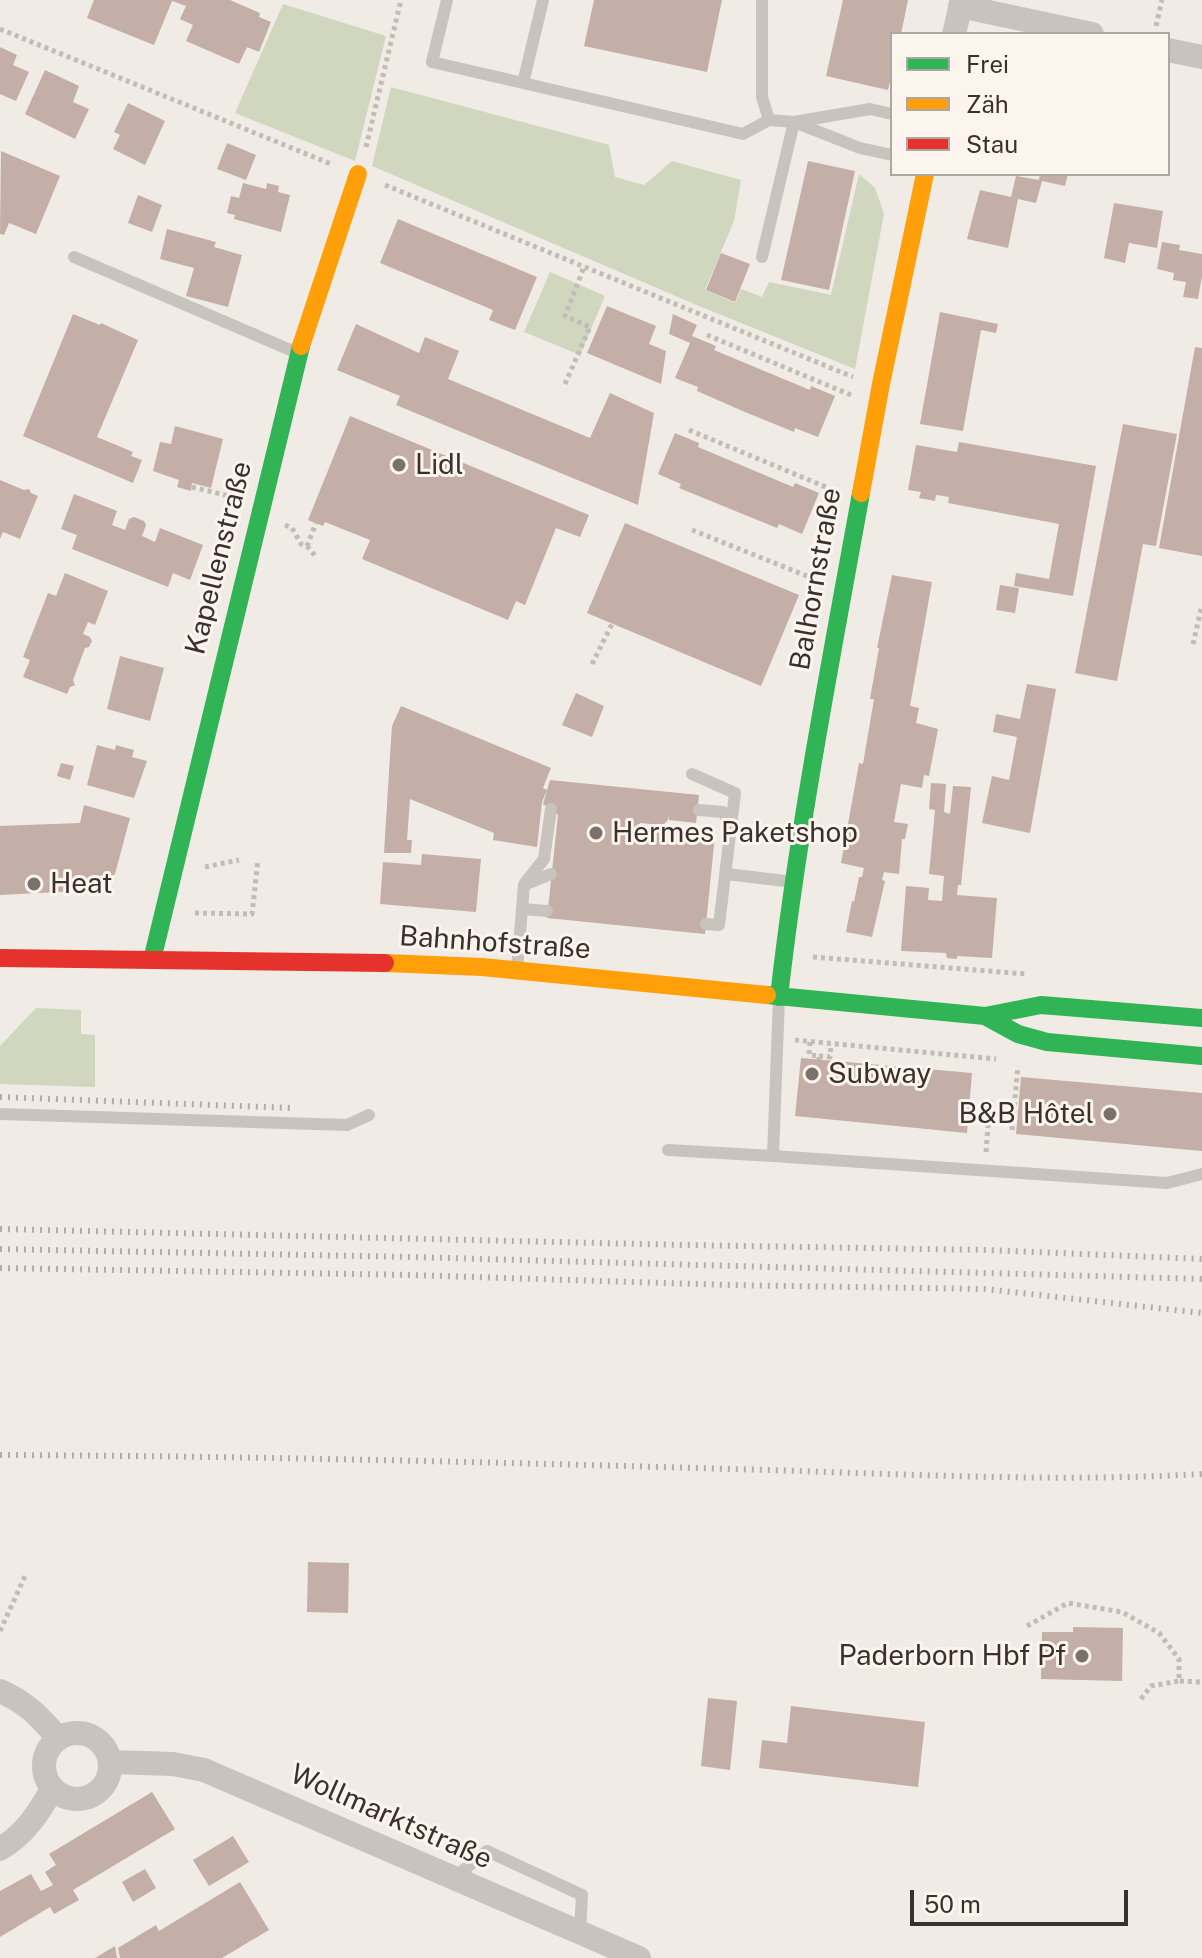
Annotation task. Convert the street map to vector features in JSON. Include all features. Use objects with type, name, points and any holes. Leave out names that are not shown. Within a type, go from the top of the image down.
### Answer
[{"type":"street","points":[[954,32],[961,3],[1084,32]]},
{"type":"street","points":[[1170,50],[1202,57]]},
{"type":"street","name":"Balhornstraße","points":[[779,997],[818,733],[880,392],[925,176]]},
{"type":"street","name":"Kapellenstraße","points":[[152,960],[298,354],[318,289],[366,177]]},
{"type":"street","name":"Bahnhofstraße","points":[[0,958],[354,962],[517,970],[985,1016],[1041,1005],[1202,1018]]},
{"type":"street","name":"Bahnhofstraße","points":[[985,1016],[1018,1034],[1047,1042],[1202,1056]]},
{"type":"street","points":[[0,1691],[19,1699],[38,1713],[58,1738]]},
{"type":"street","points":[[74,1733],[91,1736],[104,1746],[111,1762],[109,1779],[98,1793],[83,1800],[66,1798],[52,1789],[45,1776],[43,1762],[48,1749],[58,1738],[74,1733]]},
{"type":"street","name":"Wollmarktstraße","points":[[111,1762],[173,1764],[204,1770],[639,1958]]},
{"type":"street","points":[[0,1849],[38,1815],[52,1789]]},
{"type":"lane","points":[[447,0],[432,62],[743,134],[769,120],[794,122],[870,109],[890,114]]},
{"type":"lane","points":[[523,83],[543,0]]},
{"type":"lane","points":[[762,0],[762,97],[769,120]]},
{"type":"lane","points":[[794,122],[860,148],[890,155]]},
{"type":"lane","points":[[762,257],[794,122]]},
{"type":"lane","points":[[74,257],[298,354]]},
{"type":"lane","points":[[692,774],[735,793],[719,925],[706,924]]},
{"type":"lane","points":[[517,970],[524,885],[544,859],[551,809]]},
{"type":"lane","points":[[699,810],[723,812],[731,826]]},
{"type":"lane","points":[[713,851],[728,853]]},
{"type":"lane","points":[[524,885],[551,874]]},
{"type":"lane","points":[[726,874],[795,882]]},
{"type":"lane","points":[[709,890],[723,892]]},
{"type":"lane","points":[[522,909],[547,911]]},
{"type":"lane","points":[[773,1156],[779,997]]},
{"type":"lane","points":[[0,1114],[347,1125],[369,1115]]},
{"type":"lane","points":[[668,1150],[1167,1183],[1202,1174]]},
{"type":"lane","points":[[454,1878],[487,1851],[582,1895],[580,1931]]},
{"type":"path","points":[[365,149],[401,0]]},
{"type":"path","points":[[1155,32],[1162,0]]},
{"type":"path","points":[[0,29],[330,163]]},
{"type":"path","points":[[366,177],[859,380],[880,392]]},
{"type":"path","points":[[565,384],[590,327],[565,316],[584,267]]},
{"type":"path","points":[[707,335],[858,398],[880,392]]},
{"type":"path","points":[[689,430],[834,490],[862,495]]},
{"type":"path","points":[[192,487],[259,510],[292,528],[301,544],[307,546],[316,557]]},
{"type":"path","points":[[307,546],[316,523]]},
{"type":"path","points":[[692,530],[844,591]]},
{"type":"path","points":[[1193,644],[1202,605]]},
{"type":"path","points":[[592,664],[612,624]]},
{"type":"path","points":[[204,867],[239,860]]},
{"type":"path","points":[[188,912],[252,914],[258,860]]},
{"type":"path","points":[[783,955],[1030,974]]},
{"type":"path","points":[[778,1039],[1003,1060]]},
{"type":"path","points":[[810,1042],[809,1055],[819,1058],[830,1057],[831,1044]]},
{"type":"path","points":[[1012,1130],[1019,1061]]},
{"type":"path","points":[[985,1169],[990,1100]]},
{"type":"path","points":[[0,1631],[26,1574]]},
{"type":"path","points":[[1027,1626],[1068,1603],[1122,1612],[1159,1633],[1179,1659],[1179,1681]]},
{"type":"path","points":[[1141,1699],[1151,1686],[1179,1681],[1202,1682]]},
{"type":"green space","points":[[283,4],[386,36],[355,161],[235,113]]},
{"type":"green space","points":[[391,87],[609,145],[615,177],[644,185],[672,161],[741,180],[734,221],[705,290],[735,303],[741,289],[762,297],[769,282],[831,295],[859,174],[875,188],[884,214],[855,369],[372,166]]},
{"type":"green space","points":[[550,272],[605,296],[580,355],[524,332]]},
{"type":"green space","points":[[36,1008],[81,1010],[81,1034],[95,1035],[95,1087],[0,1084],[0,1046]]},
{"type":"building","points":[[94,0],[230,0],[260,13],[259,17],[271,22],[259,52],[247,47],[239,64],[186,41],[193,25],[180,19],[186,6],[172,1],[154,45],[87,18]]},
{"type":"building","points":[[594,0],[722,0],[707,72],[584,46]]},
{"type":"building","points":[[843,0],[908,0],[901,32],[890,32],[888,90],[826,76]]},
{"type":"building","points":[[0,47],[17,55],[13,65],[29,72],[16,101],[0,94]]},
{"type":"building","points":[[45,70],[79,86],[73,102],[89,109],[75,139],[25,114]]},
{"type":"building","points":[[128,103],[165,121],[145,165],[113,149],[120,135],[114,132]]},
{"type":"building","points":[[227,143],[256,155],[246,180],[217,169]]},
{"type":"building","points":[[1,151],[60,176],[36,234],[9,223],[4,235],[0,234]]},
{"type":"building","points":[[808,161],[855,171],[829,290],[781,280]]},
{"type":"building","points":[[1016,176],[1039,180],[1040,176],[1068,176],[1065,186],[1042,181],[1036,203],[1018,199],[1008,248],[967,239],[980,190],[1011,197]]},
{"type":"building","points":[[243,183],[266,189],[267,183],[279,186],[278,192],[290,195],[281,232],[234,219],[235,215],[227,213],[231,196],[239,198]]},
{"type":"building","points":[[138,195],[162,205],[152,232],[128,223]]},
{"type":"building","points":[[1114,203],[1163,211],[1157,248],[1129,243],[1125,263],[1104,258]]},
{"type":"building","points":[[398,219],[537,277],[515,330],[489,320],[493,310],[380,263]]},
{"type":"building","points":[[167,229],[216,242],[214,247],[242,255],[228,307],[186,296],[194,268],[160,259]]},
{"type":"building","points":[[1162,242],[1180,245],[1179,250],[1202,254],[1198,299],[1183,297],[1186,282],[1173,280],[1174,273],[1157,269]]},
{"type":"building","points":[[721,253],[750,264],[735,302],[706,290]]},
{"type":"building","points":[[607,306],[656,326],[649,344],[666,351],[661,384],[587,353]]},
{"type":"building","points":[[940,312],[998,324],[996,333],[981,330],[963,431],[920,424]]},
{"type":"building","points":[[73,314],[138,340],[97,437],[133,452],[131,456],[142,460],[133,483],[23,436]]},
{"type":"building","points":[[673,314],[697,325],[692,336],[716,346],[714,350],[810,390],[811,386],[835,396],[818,437],[795,428],[794,432],[745,412],[675,378],[690,343],[669,334]]},
{"type":"building","points":[[356,324],[419,353],[425,337],[459,351],[448,379],[590,438],[610,393],[654,413],[638,505],[396,405],[400,396],[337,370]]},
{"type":"building","points":[[1195,347],[1202,348],[1202,556],[1159,548]]},
{"type":"building","name":"Lidl","points":[[350,416],[589,515],[580,537],[556,528],[525,605],[516,601],[508,620],[362,559],[370,540],[325,522],[323,526],[308,520]]},
{"type":"building","points":[[1123,424],[1177,434],[1156,546],[1143,544],[1117,681],[1075,673]]},
{"type":"building","points":[[175,426],[223,439],[211,488],[192,483],[191,491],[177,487],[179,480],[153,471],[160,442],[171,444]]},
{"type":"building","points":[[675,433],[699,443],[698,447],[793,487],[795,483],[819,493],[802,534],[779,524],[777,528],[679,488],[681,484],[658,474]]},
{"type":"building","points":[[959,442],[1096,466],[1073,596],[1014,586],[1016,573],[1049,579],[1059,524],[948,503],[949,497],[936,495],[935,501],[919,498],[921,492],[908,490],[916,445],[957,452]]},
{"type":"building","points":[[0,480],[24,490],[29,489],[38,496],[20,539],[3,532],[0,539]]},
{"type":"building","points":[[74,494],[117,511],[112,525],[125,530],[129,519],[134,517],[144,521],[146,525],[142,536],[155,542],[160,528],[203,545],[190,580],[173,573],[168,587],[72,549],[77,535],[61,529]]},
{"type":"building","points":[[625,523],[799,595],[761,686],[587,613]]},
{"type":"building","points":[[65,573],[108,591],[95,625],[88,622],[83,634],[92,641],[85,648],[73,680],[75,685],[70,687],[67,694],[23,677],[30,660],[23,657],[48,593],[56,596]]},
{"type":"building","points":[[892,575],[932,582],[910,706],[919,708],[916,723],[938,729],[929,776],[924,775],[922,788],[901,784],[894,822],[908,824],[905,839],[902,839],[899,874],[884,872],[882,880],[885,881],[872,937],[846,932],[852,901],[864,868],[841,863],[859,763],[863,764],[874,699],[870,699],[877,648]]},
{"type":"building","points":[[1000,585],[1019,588],[1015,613],[996,610]]},
{"type":"building","points":[[120,656],[164,668],[150,721],[107,709]]},
{"type":"building","points":[[1027,684],[1056,689],[1030,833],[982,823],[992,776],[1009,780],[1017,737],[993,732],[996,714],[1020,719]]},
{"type":"building","points":[[576,693],[604,706],[592,737],[562,725]]},
{"type":"building","points":[[401,706],[551,768],[543,788],[547,790],[542,802],[537,847],[493,840],[494,833],[410,799],[407,840],[412,840],[411,853],[384,853],[392,726]]},
{"type":"building","points":[[97,745],[115,750],[116,745],[134,750],[132,757],[147,761],[134,798],[87,785]]},
{"type":"building","points":[[61,763],[74,766],[70,780],[57,776]]},
{"type":"building","points":[[550,780],[699,795],[696,823],[669,820],[668,815],[663,825],[640,823],[639,827],[715,835],[705,934],[547,918],[558,815],[543,804]]},
{"type":"building","points":[[931,783],[946,784],[944,812],[950,814],[953,786],[971,787],[961,885],[958,885],[957,895],[997,898],[992,958],[957,956],[957,959],[947,958],[946,953],[901,951],[906,886],[929,888],[928,900],[942,901],[944,876],[929,874],[935,810],[929,809]]},
{"type":"building","points":[[84,805],[130,818],[115,874],[97,890],[0,895],[0,826],[80,823]]},
{"type":"building","points":[[422,854],[481,859],[476,912],[380,904],[383,862],[421,865]]},
{"type":"building","points":[[801,1058],[972,1073],[967,1133],[795,1116]]},
{"type":"building","name":"B&B Hôtel","points":[[1021,1077],[1202,1093],[1202,1151],[1016,1134]]},
{"type":"building","points":[[308,1562],[349,1563],[348,1613],[307,1612]]},
{"type":"building","name":"Paderborn Hbf Pf","points":[[1073,1627],[1123,1628],[1122,1681],[1041,1679],[1042,1632],[1073,1632]]},
{"type":"building","points":[[708,1698],[737,1701],[730,1770],[701,1766]]},
{"type":"building","points":[[791,1706],[925,1722],[918,1787],[759,1768],[762,1740],[787,1743]]},
{"type":"building","points":[[152,1792],[175,1829],[73,1890],[79,1900],[54,1914],[50,1907],[0,1937],[0,1891],[31,1874],[41,1891],[53,1885],[45,1872],[56,1865],[49,1854]]},
{"type":"building","points":[[233,1836],[249,1862],[209,1886],[193,1860]]},
{"type":"building","points":[[145,1869],[156,1888],[133,1902],[122,1882]]},
{"type":"building","points":[[240,1882],[269,1930],[222,1958],[120,1958],[118,1948],[156,1925],[159,1931]]},
{"type":"building","points":[[115,1946],[117,1958],[95,1958]]},
{"type":"railway","points":[[0,1097],[292,1108]]},
{"type":"railway","points":[[0,1229],[986,1250],[1202,1259]]},
{"type":"railway","points":[[0,1249],[1202,1279]]},
{"type":"railway","points":[[0,1268],[985,1289],[1202,1313]]},
{"type":"railway","points":[[0,1455],[366,1460],[1025,1477],[1202,1474]]},
{"type":"traffic: fast","points":[[152,960],[301,346]]},
{"type":"traffic: fast","points":[[779,997],[805,807],[861,493]]},
{"type":"traffic: fast","points":[[767,995],[985,1016],[1041,1005],[1202,1018]]},
{"type":"traffic: fast","points":[[985,1016],[1018,1034],[1047,1042],[1202,1056]]},
{"type":"traffic: slow","points":[[301,346],[358,174]]},
{"type":"traffic: slow","points":[[861,493],[925,176]]},
{"type":"traffic: slow","points":[[385,963],[482,967],[767,995]]},
{"type":"traffic: jam","points":[[0,958],[385,963]]},
{"type":"place","name":"Lidl","points":[[399,465]]},
{"type":"place","name":"Hermes Paketshop","points":[[596,833]]},
{"type":"place","name":"Heat","points":[[34,884]]},
{"type":"place","name":"Subway","points":[[812,1074]]},
{"type":"place","name":"B&B Hôtel","points":[[1110,1114]]},
{"type":"place","name":"Paderborn Hbf Pf","points":[[1082,1656]]}]
